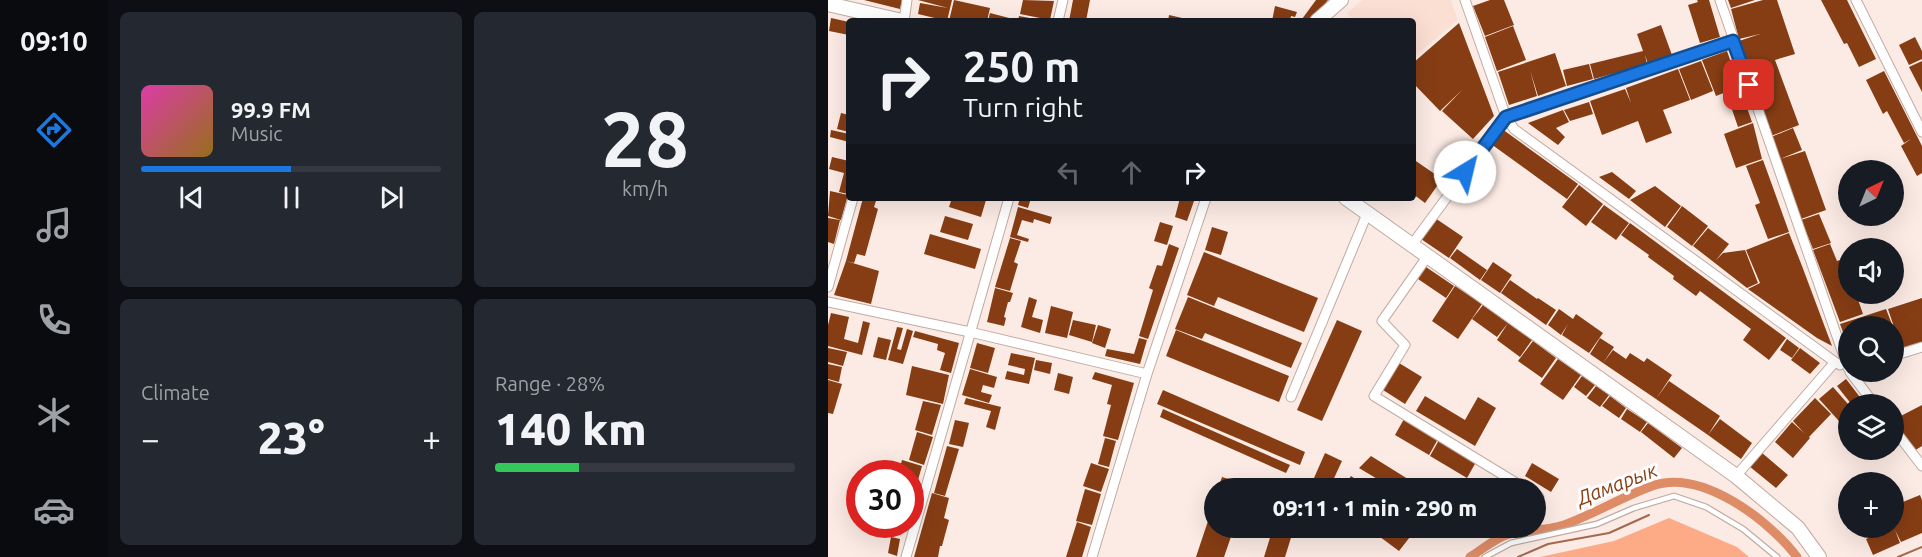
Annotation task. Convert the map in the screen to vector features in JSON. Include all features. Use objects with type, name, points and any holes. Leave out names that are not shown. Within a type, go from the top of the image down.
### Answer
[{"type":"main road","points":[[1320,18],[1341,0]]},
{"type":"main road","points":[[828,4],[890,18]]},
{"type":"main road","points":[[1350,201],[1736,476],[1790,520],[1819,557]]},
{"type":"street","points":[[904,18],[907,0]]},
{"type":"street","points":[[1059,18],[1063,0]]},
{"type":"street","points":[[1465,0],[1506,117],[1514,129],[1838,364]]},
{"type":"street","points":[[1720,0],[1838,339]]},
{"type":"street","points":[[1856,0],[1922,132]]},
{"type":"street","points":[[1411,246],[1506,117],[1733,41]]},
{"type":"street","points":[[828,287],[852,201]]},
{"type":"street","points":[[906,557],[1008,201]]},
{"type":"street","points":[[1092,557],[1148,374],[1205,201]]},
{"type":"street","points":[[1291,397],[1367,214]]},
{"type":"street","points":[[1427,257],[1382,321],[1405,345],[1374,396],[1508,478]]},
{"type":"street","points":[[828,302],[970,332],[1148,374]]},
{"type":"street","points":[[1904,353],[1922,347]]},
{"type":"street","points":[[1736,476],[1835,362]]},
{"type":"street","points":[[1904,442],[1922,466]]},
{"type":"lane","points":[[1485,557],[1511,543],[1596,524],[1634,508],[1674,496],[1706,507],[1743,529],[1777,557]]},
{"type":"shaded area","points":[[1362,0],[1451,0],[1458,20],[1416,55],[1416,18],[1352,18],[1347,13]]},
{"type":"shaded area","points":[[1669,518],[1737,547],[1749,557],[1540,557],[1614,541]]},
{"type":"building","points":[[864,0],[902,0],[900,9]]},
{"type":"building","points":[[918,0],[952,0],[948,18],[918,14],[920,3],[948,8]]},
{"type":"building","points":[[954,0],[990,8],[988,18],[950,18]]},
{"type":"building","points":[[1023,0],[1054,1],[1050,18],[1020,14]]},
{"type":"building","points":[[1073,0],[1090,0],[1087,18],[1070,18]]},
{"type":"building","points":[[1316,0],[1328,0],[1313,18],[1303,18]]},
{"type":"building","points":[[1490,0],[1504,0],[1514,25],[1485,36],[1473,6]]},
{"type":"building","points":[[1697,0],[1709,0],[1720,37],[1700,43],[1688,5],[1698,2]]},
{"type":"building","points":[[1728,0],[1755,0],[1731,8]]},
{"type":"building","points":[[1763,0],[1777,0],[1795,54],[1775,60],[1799,125],[1771,136],[1739,41],[1760,34],[1739,39],[1731,9]]},
{"type":"building","points":[[1821,0],[1847,0],[1876,59],[1859,67]]},
{"type":"building","points":[[1275,6],[1297,12],[1295,17],[1273,18]]},
{"type":"building","points":[[990,13],[1009,18],[989,18]]},
{"type":"building","points":[[831,18],[846,21],[846,34],[829,31]]},
{"type":"building","points":[[1459,23],[1494,116],[1473,139],[1442,111],[1462,90],[1440,111],[1416,86],[1416,60]]},
{"type":"building","points":[[1661,25],[1672,55],[1648,64],[1645,55],[1647,64],[1594,79],[1590,64],[1643,51],[1637,34]]},
{"type":"building","points":[[1513,26],[1526,60],[1497,71],[1485,37]]},
{"type":"building","points":[[1915,37],[1922,51],[1922,59],[1909,65],[1899,45]]},
{"type":"building","points":[[1727,51],[1752,122],[1738,127],[1726,92],[1716,96],[1702,60]]},
{"type":"building","points":[[1555,53],[1566,86],[1538,96],[1530,70],[1537,96],[1509,105],[1498,72]]},
{"type":"building","points":[[1701,61],[1713,91],[1691,100],[1679,69]]},
{"type":"building","points":[[1922,61],[1922,92],[1909,67]]},
{"type":"building","points":[[1589,64],[1593,79],[1567,86],[1563,70]]},
{"type":"building","points":[[1678,69],[1690,100],[1663,110],[1672,133],[1646,143],[1638,121],[1602,135],[1590,101],[1625,89],[1631,103],[1626,88]]},
{"type":"building","points":[[1884,71],[1922,146],[1922,173],[1917,176],[1901,146],[1911,139],[1904,143],[1887,111],[1883,114],[1866,80]]},
{"type":"building","points":[[1589,102],[1593,114],[1570,121],[1564,110]]},
{"type":"building","points":[[1563,110],[1569,122],[1556,128],[1565,137],[1558,145],[1528,123]]},
{"type":"building","points":[[841,113],[846,114],[846,131],[837,129]]},
{"type":"building","points":[[1753,123],[1762,159],[1736,168],[1724,134]]},
{"type":"building","points":[[1793,128],[1802,150],[1780,159],[1771,137]]},
{"type":"building","points":[[1502,129],[1549,163],[1538,178],[1491,144]]},
{"type":"building","points":[[831,130],[846,133],[846,141],[830,137]]},
{"type":"building","points":[[1805,151],[1826,210],[1801,219],[1780,159]]},
{"type":"building","points":[[832,157],[846,160],[846,194],[839,192],[844,173],[829,169]]},
{"type":"building","points":[[1763,160],[1789,232],[1768,239],[1755,205],[1760,203],[1746,166]]},
{"type":"building","points":[[1416,161],[1442,179],[1425,203],[1416,196]]},
{"type":"building","points":[[1549,163],[1578,184],[1567,199],[1538,178]]},
{"type":"building","points":[[1612,172],[1636,191],[1629,199],[1599,177]]},
{"type":"building","points":[[1579,185],[1603,204],[1586,226],[1562,207]]},
{"type":"building","points":[[1655,186],[1681,206],[1665,227],[1630,200]]},
{"type":"building","points":[[830,191],[846,195],[841,220],[828,216]]},
{"type":"building","points":[[862,201],[876,201],[874,207],[878,209],[865,256],[857,254],[854,263],[846,261]]},
{"type":"building","points":[[951,201],[986,201],[981,217],[949,207]]},
{"type":"building","points":[[1019,201],[1030,201],[1028,208],[1018,205]]},
{"type":"building","points":[[1179,201],[1194,201],[1187,221],[1175,217]]},
{"type":"building","points":[[1604,205],[1629,223],[1616,240],[1591,222]]},
{"type":"building","points":[[1682,206],[1708,226],[1692,246],[1667,227]]},
{"type":"building","points":[[1018,207],[1052,217],[1050,224],[1034,219],[1033,223],[1022,220],[1017,235],[1029,239],[1028,242],[1010,237]]},
{"type":"building","points":[[1819,214],[1831,243],[1813,249],[1801,220]]},
{"type":"building","points":[[945,216],[973,224],[968,240],[940,232]]},
{"type":"building","points":[[828,218],[840,220],[834,244],[828,242]]},
{"type":"building","points":[[1435,218],[1463,237],[1449,258],[1421,239]]},
{"type":"building","points":[[1160,222],[1173,226],[1167,245],[1154,241]]},
{"type":"building","points":[[1630,223],[1786,338],[1769,360],[1743,340],[1751,329],[1700,291],[1696,296],[1673,279],[1674,276],[1648,257],[1649,255],[1621,235]]},
{"type":"building","points":[[1212,227],[1228,232],[1221,255],[1205,250]]},
{"type":"building","points":[[1708,228],[1729,244],[1716,260],[1723,253],[1745,250],[1758,283],[1747,288],[1693,246]]},
{"type":"building","points":[[1789,233],[1832,346],[1817,338],[1748,289],[1760,283],[1746,250]]},
{"type":"building","points":[[930,234],[981,249],[975,269],[924,254]]},
{"type":"building","points":[[1010,238],[1021,241],[1014,262],[1018,264],[1010,291],[995,287]]},
{"type":"building","points":[[1169,244],[1179,248],[1148,339],[1139,336],[1153,290],[1149,288],[1157,265],[1162,266]]},
{"type":"building","points":[[1830,244],[1838,261],[1838,304],[1860,304],[1863,314],[1838,317],[1813,250]]},
{"type":"building","points":[[1457,249],[1487,270],[1480,280],[1450,258]]},
{"type":"building","points":[[1204,252],[1318,298],[1304,332],[1218,297],[1214,306],[1187,295]]},
{"type":"building","points":[[846,261],[879,271],[871,304],[834,295]]},
{"type":"building","points":[[1493,262],[1512,275],[1500,293],[1481,280]]},
{"type":"building","points":[[1426,267],[1454,286],[1446,298],[1418,279]]},
{"type":"building","points":[[1510,280],[1556,310],[1546,325],[1501,293]]},
{"type":"building","points":[[1455,286],[1482,304],[1458,339],[1432,321]]},
{"type":"building","points":[[995,288],[1013,293],[1008,302],[1004,326],[987,322]]},
{"type":"building","points":[[1029,297],[1037,300],[1032,317],[1043,320],[1040,333],[1021,327]]},
{"type":"building","points":[[1188,297],[1302,343],[1291,368],[1205,333],[1202,339],[1175,329]]},
{"type":"building","points":[[1922,298],[1922,342],[1904,348],[1904,316],[1890,316],[1888,309]]},
{"type":"building","points":[[1483,305],[1508,323],[1497,337],[1472,319]]},
{"type":"building","points":[[1051,306],[1073,312],[1067,338],[1045,333]]},
{"type":"building","points":[[1559,309],[1573,319],[1576,314],[1603,333],[1589,353],[1562,335],[1568,324],[1561,335],[1548,325]]},
{"type":"building","points":[[1886,309],[1889,316],[1865,316]]},
{"type":"building","points":[[831,313],[849,317],[844,339],[858,343],[863,321],[870,323],[862,355],[828,346],[828,325]]},
{"type":"building","points":[[1073,320],[1096,325],[1092,342],[1069,335]]},
{"type":"building","points":[[1337,320],[1362,331],[1322,421],[1297,410]]},
{"type":"building","points":[[1508,323],[1532,340],[1520,357],[1497,340]]},
{"type":"building","points":[[1098,325],[1111,329],[1105,348],[1092,343]]},
{"type":"building","points":[[897,327],[903,328],[897,349],[901,350],[907,329],[913,331],[903,364],[888,360]]},
{"type":"building","points":[[1176,330],[1289,376],[1279,402],[1166,356]]},
{"type":"building","points":[[915,331],[959,343],[951,373],[940,370],[945,353],[937,350],[938,344],[913,337]]},
{"type":"building","points":[[878,337],[891,340],[886,360],[873,357]]},
{"type":"building","points":[[1139,338],[1147,340],[1140,364],[1105,356],[1107,349],[1134,354]]},
{"type":"building","points":[[1600,338],[1614,347],[1603,363],[1590,354]]},
{"type":"building","points":[[1787,339],[1799,348],[1792,358],[1780,350]]},
{"type":"building","points":[[1533,341],[1556,358],[1542,378],[1518,361]]},
{"type":"building","points":[[977,343],[995,348],[988,373],[970,368]]},
{"type":"building","points":[[828,348],[847,352],[843,366],[828,362]]},
{"type":"building","points":[[1800,348],[1820,363],[1810,374],[1791,360]]},
{"type":"building","points":[[1613,350],[1626,359],[1630,353],[1644,362],[1647,358],[1672,375],[1656,399],[1603,363]]},
{"type":"building","points":[[1011,353],[1035,358],[1029,384],[1005,379],[1007,371],[1024,375],[1025,369],[1008,365]]},
{"type":"building","points":[[1558,359],[1581,375],[1563,400],[1540,384]]},
{"type":"building","points":[[1036,360],[1052,363],[1050,374],[1034,370]]},
{"type":"building","points":[[1399,363],[1422,377],[1405,404],[1383,390]]},
{"type":"building","points":[[828,364],[842,367],[839,382],[828,379]]},
{"type":"building","points":[[912,366],[949,375],[943,404],[906,395]]},
{"type":"building","points":[[970,369],[997,377],[994,388],[983,385],[981,392],[992,395],[989,403],[962,395]]},
{"type":"building","points":[[1095,372],[1134,383],[1118,440],[1103,436],[1111,405],[1107,404],[1112,385],[1092,379]]},
{"type":"building","points":[[1058,373],[1073,377],[1069,394],[1054,390]]},
{"type":"building","points":[[1582,376],[1595,385],[1586,396],[1574,387]]},
{"type":"building","points":[[828,380],[842,384],[833,414],[828,413]]},
{"type":"building","points":[[1669,381],[1720,416],[1708,435],[1656,399]]},
{"type":"building","points":[[1842,382],[1848,382],[1858,394],[1843,394],[1837,386]]},
{"type":"building","points":[[1596,386],[1609,395],[1600,407],[1587,398]]},
{"type":"building","points":[[1833,387],[1839,394],[1838,420],[1819,399]]},
{"type":"building","points":[[1163,390],[1305,452],[1300,465],[1157,404]]},
{"type":"building","points":[[1425,396],[1465,420],[1478,397],[1496,408],[1475,446],[1416,411]]},
{"type":"building","points":[[1610,396],[1626,408],[1619,418],[1602,406]]},
{"type":"building","points":[[966,398],[1001,407],[995,430],[986,427],[991,411],[964,404]]},
{"type":"building","points":[[1815,398],[1831,414],[1793,458],[1775,442],[1792,422],[1804,433],[1793,421]]},
{"type":"building","points":[[923,401],[941,405],[932,435],[915,430]]},
{"type":"building","points":[[1922,405],[1922,446],[1914,451],[1904,438],[1904,414]]},
{"type":"building","points":[[1163,409],[1290,465],[1286,473],[1160,417]]},
{"type":"building","points":[[1627,409],[1647,422],[1640,432],[1621,419]]},
{"type":"building","points":[[1404,419],[1438,439],[1429,455],[1395,435]]},
{"type":"building","points":[[1720,419],[1752,443],[1741,459],[1708,435]]},
{"type":"building","points":[[955,420],[969,423],[963,447],[949,444]]},
{"type":"building","points":[[1648,423],[1682,448],[1674,458],[1641,432]]},
{"type":"building","points":[[917,432],[933,437],[924,465],[924,460],[909,460]]},
{"type":"building","points":[[1105,438],[1116,441],[1109,467],[1098,464]]},
{"type":"building","points":[[1439,440],[1476,462],[1467,478],[1430,456]]},
{"type":"building","points":[[947,446],[959,449],[945,496],[934,493]]},
{"type":"building","points":[[1761,452],[1788,475],[1776,488],[1749,466]]},
{"type":"building","points":[[1325,453],[1342,461],[1334,478],[1314,478]]},
{"type":"building","points":[[1371,456],[1406,478],[1376,478],[1359,468]]},
{"type":"building","points":[[1091,463],[1109,469],[1101,492],[1083,486]]},
{"type":"building","points":[[1532,463],[1559,479],[1551,492],[1546,489],[1546,478],[1525,476]]},
{"type":"building","points":[[1085,489],[1101,494],[1092,525],[1076,521]]},
{"type":"building","points":[[932,493],[949,498],[944,518],[949,520],[938,557],[914,557],[919,538],[924,538],[924,521]]},
{"type":"building","points":[[1920,495],[1922,533],[1901,542],[1899,538],[1904,538],[1904,502]]},
{"type":"building","points":[[1077,522],[1091,527],[1082,557],[1066,557]]},
{"type":"building","points":[[1204,533],[1204,538],[1231,538],[1224,557],[1196,557]]},
{"type":"building","points":[[891,538],[900,539],[897,556],[888,553]]},
{"type":"building","points":[[1270,538],[1291,538],[1285,557],[1264,557]]},
{"type":"building","points":[[1381,538],[1409,538],[1399,551]]},
{"type":"building","points":[[1898,538],[1900,543],[1873,555],[1866,539]]},
{"type":"waterway","name":"Дамарык","points":[[1470,557],[1504,536],[1564,525],[1641,490],[1671,482],[1691,484],[1732,501],[1769,528],[1797,557]]},
{"type":"waterway","points":[[1518,557],[1548,544],[1609,533],[1649,515]]},
{"type":"waterway","points":[[1898,557],[1922,547]]},
{"type":"route","points":[[1465,172],[1506,117],[1733,41],[1749,85]]}]
